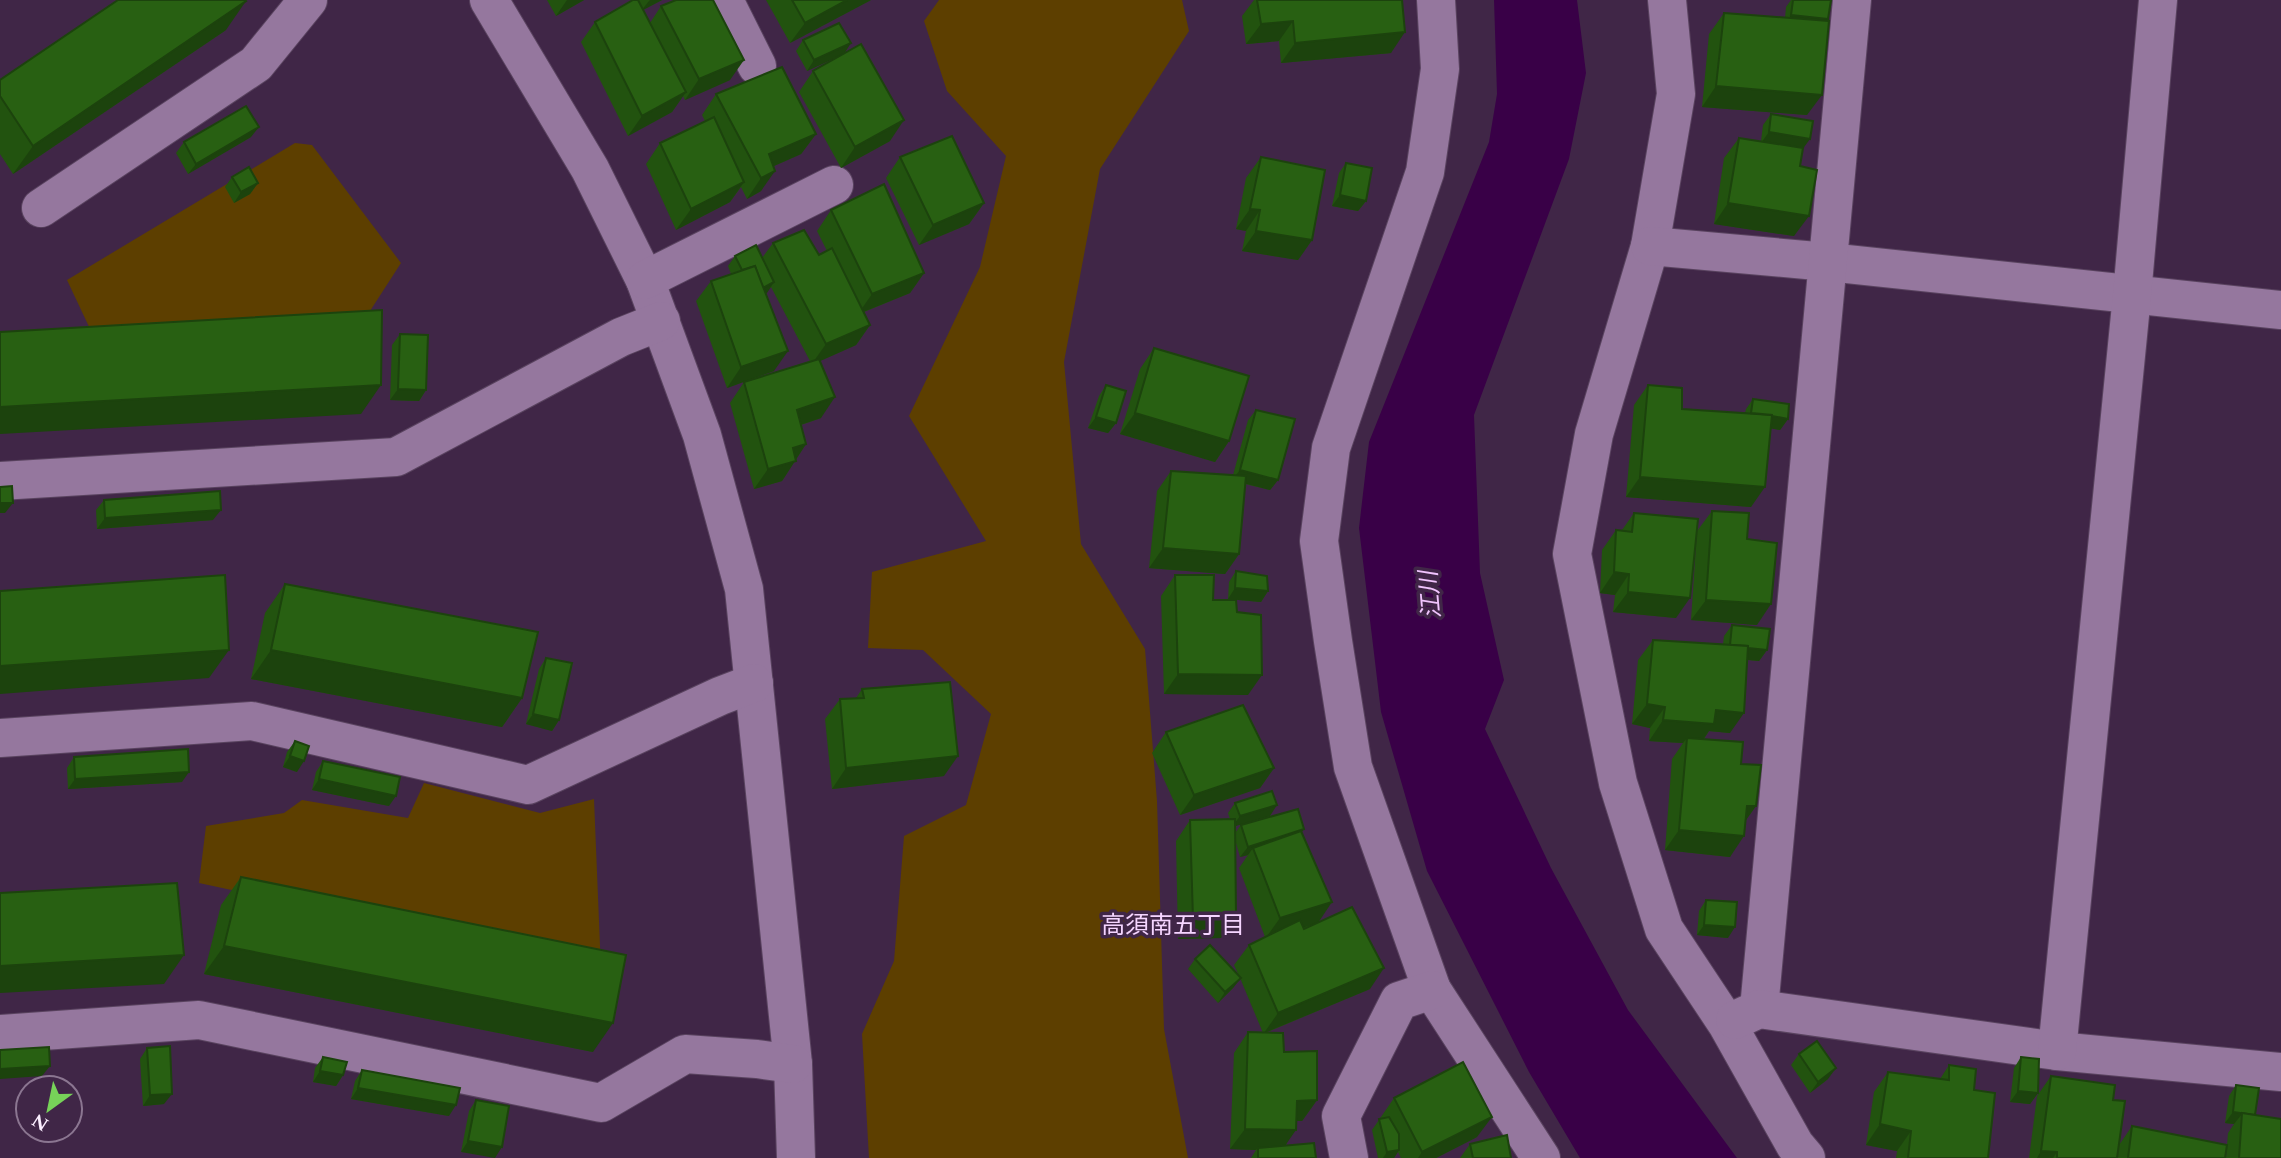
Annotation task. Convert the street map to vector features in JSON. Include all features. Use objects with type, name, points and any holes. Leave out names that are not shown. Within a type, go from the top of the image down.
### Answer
[{"type":"street","points":[[41,208],[256,64],[308,0]]},
{"type":"street","points":[[489,0],[590,169],[645,280],[702,435],[744,589],[793,1064],[796,1158]]},
{"type":"street","points":[[724,0],[757,66]]},
{"type":"street","points":[[1436,0],[1440,69],[1425,172],[1331,448],[1320,541],[1353,767],[1432,990],[1541,1158]]},
{"type":"street","points":[[1667,0],[1676,94],[1650,246],[1594,434],[1572,554],[1618,783],[1664,929],[1743,1017],[1795,1145],[1806,1158]]},
{"type":"street","points":[[1743,1017],[1828,262],[1852,0]]},
{"type":"street","points":[[2057,1051],[2132,295],[2158,0]]},
{"type":"street","points":[[645,280],[834,185]]},
{"type":"street","points":[[1650,246],[2281,310]]},
{"type":"street","points":[[0,481],[396,457],[621,337],[661,321]]},
{"type":"street","points":[[0,738],[251,721],[528,785],[720,696],[754,683]]},
{"type":"street","points":[[1349,1158],[1341,1116],[1399,1002],[1432,990]]},
{"type":"street","points":[[1743,1017],[2281,1072]]},
{"type":"street","points":[[0,1034],[199,1020],[601,1103],[685,1054],[793,1064]]},
{"type":"shaded area","points":[[939,0],[1182,0],[1189,31],[1100,169],[1064,362],[1081,544],[1145,649],[1157,801],[1164,1029],[1188,1158],[869,1158],[862,1034],[894,961],[904,836],[966,805],[991,714],[923,650],[868,648],[872,572],[986,541],[909,416],[980,267],[1006,156],[947,91],[924,21]]},
{"type":"shaded area","points":[[295,143],[312,145],[401,263],[370,311],[91,331],[67,280]]},
{"type":"shaded area","points":[[424,783],[540,813],[594,799],[601,970],[199,883],[206,826],[284,813],[302,800],[408,818]]},
{"type":"water","name":"江川","points":[[1494,0],[1577,0],[1586,73],[1569,159],[1474,415],[1480,573],[1504,680],[1485,729],[1551,868],[1628,1010],[1737,1158],[1580,1158],[1529,1072],[1427,871],[1381,712],[1359,528],[1369,442],[1489,142],[1497,94]]},
{"type":"building","points":[[118,0],[246,1],[33,146],[0,96],[0,80]]},
{"type":"building","points":[[633,0],[638,0],[686,92],[642,116],[595,22]]},
{"type":"building","points":[[676,0],[713,0],[744,60],[699,79],[661,6]]},
{"type":"building","points":[[792,0],[847,0],[805,23]]},
{"type":"building","points":[[1257,0],[1402,0],[1405,32],[1295,43],[1293,21],[1261,24]]},
{"type":"building","points":[[1793,0],[1831,0],[1828,19],[1791,15]]},
{"type":"building","points":[[1724,13],[1829,21],[1822,95],[1716,86]]},
{"type":"building","points":[[839,23],[851,43],[814,60],[803,40]]},
{"type":"building","points":[[861,44],[904,120],[855,147],[813,71]]},
{"type":"building","points":[[782,67],[816,134],[769,154],[775,171],[761,178],[716,94]]},
{"type":"building","points":[[246,106],[259,127],[196,164],[184,142]]},
{"type":"building","points":[[1771,114],[1813,121],[1810,139],[1769,132]]},
{"type":"building","points":[[714,117],[744,182],[691,209],[660,143]]},
{"type":"building","points":[[952,136],[984,203],[933,225],[900,157]]},
{"type":"building","points":[[1739,138],[1803,148],[1800,166],[1817,170],[1809,216],[1728,203]]},
{"type":"building","points":[[1261,157],[1325,170],[1312,240],[1256,231],[1260,210],[1250,209]]},
{"type":"building","points":[[1346,163],[1372,168],[1366,201],[1340,195]]},
{"type":"building","points":[[249,167],[258,183],[241,192],[232,177]]},
{"type":"building","points":[[884,184],[924,273],[872,294],[831,210]]},
{"type":"building","points":[[804,230],[819,255],[832,248],[870,325],[826,344],[773,243]]},
{"type":"building","points":[[756,245],[774,282],[763,288],[755,266],[742,270],[735,256]]},
{"type":"building","points":[[755,266],[788,351],[741,367],[711,281]]},
{"type":"building","points":[[382,310],[381,385],[0,407],[0,332]]},
{"type":"building","points":[[400,334],[428,335],[426,390],[398,389]]},
{"type":"building","points":[[1154,348],[1249,376],[1229,441],[1135,413]]},
{"type":"building","points":[[819,359],[835,397],[797,410],[806,444],[793,448],[796,461],[768,469],[744,382]]},
{"type":"building","points":[[1106,385],[1126,391],[1116,423],[1096,417]]},
{"type":"building","points":[[1648,385],[1682,388],[1682,409],[1772,415],[1765,487],[1640,477]]},
{"type":"building","points":[[1753,399],[1789,404],[1788,419],[1751,413]]},
{"type":"building","points":[[1256,410],[1295,419],[1278,480],[1240,470]]},
{"type":"building","points":[[1171,471],[1246,476],[1239,554],[1163,548]]},
{"type":"building","points":[[12,486],[13,503],[0,503],[0,487]]},
{"type":"building","points":[[220,491],[221,510],[105,518],[104,500]]},
{"type":"building","points":[[1712,511],[1749,513],[1747,539],[1777,543],[1771,604],[1706,600]]},
{"type":"building","points":[[1634,513],[1698,519],[1690,598],[1628,592],[1629,574],[1614,572],[1616,530],[1632,532]]},
{"type":"building","points":[[1236,571],[1267,576],[1268,591],[1235,588]]},
{"type":"building","points":[[225,575],[229,650],[0,666],[0,591]]},
{"type":"building","points":[[1175,575],[1214,575],[1213,600],[1236,600],[1237,612],[1261,615],[1262,675],[1178,674]]},
{"type":"building","points":[[285,584],[538,632],[522,698],[271,650]]},
{"type":"building","points":[[1732,625],[1770,629],[1767,650],[1730,645]]},
{"type":"building","points":[[1653,640],[1748,646],[1744,713],[1716,710],[1714,724],[1663,720],[1665,707],[1647,704]]},
{"type":"building","points":[[546,658],[572,663],[559,720],[533,714]]},
{"type":"building","points":[[950,682],[958,756],[846,768],[840,699],[864,698],[862,689]]},
{"type":"building","points":[[1243,705],[1274,768],[1194,795],[1166,732]]},
{"type":"building","points":[[1687,738],[1743,742],[1741,764],[1761,765],[1756,806],[1747,806],[1744,836],[1679,830]]},
{"type":"building","points":[[295,741],[309,746],[304,761],[290,756]]},
{"type":"building","points":[[188,749],[189,772],[75,779],[74,757]]},
{"type":"building","points":[[323,761],[400,777],[396,796],[319,779]]},
{"type":"building","points":[[1272,791],[1277,805],[1240,816],[1235,803]]},
{"type":"building","points":[[1298,809],[1304,829],[1248,847],[1241,825]]},
{"type":"building","points":[[1235,819],[1236,917],[1193,919],[1190,820]]},
{"type":"building","points":[[1301,831],[1332,902],[1280,918],[1253,848]]},
{"type":"building","points":[[241,877],[626,955],[613,1023],[224,946]]},
{"type":"building","points":[[177,883],[184,955],[0,966],[0,893]]},
{"type":"building","points":[[1706,900],[1737,902],[1735,927],[1704,925]]},
{"type":"building","points":[[1352,907],[1384,968],[1278,1013],[1249,945],[1300,920],[1304,929]]},
{"type":"building","points":[[1210,945],[1241,978],[1225,992],[1195,959]]},
{"type":"building","points":[[1248,1032],[1283,1033],[1284,1052],[1317,1051],[1317,1100],[1297,1101],[1296,1130],[1245,1129]]},
{"type":"building","points":[[1817,1041],[1836,1068],[1818,1082],[1799,1054]]},
{"type":"building","points":[[170,1046],[172,1094],[150,1095],[147,1048]]},
{"type":"building","points":[[49,1047],[50,1066],[0,1069],[0,1050]]},
{"type":"building","points":[[323,1057],[347,1062],[343,1075],[320,1071]]},
{"type":"building","points":[[2021,1057],[2039,1059],[2038,1093],[2018,1091]]},
{"type":"building","points":[[1463,1062],[1492,1117],[1422,1152],[1394,1098]]},
{"type":"building","points":[[1949,1065],[1976,1069],[1974,1090],[1995,1093],[1988,1158],[1908,1158],[1911,1131],[1880,1124],[1888,1072],[1949,1080]]},
{"type":"building","points":[[362,1070],[460,1088],[456,1105],[358,1088]]},
{"type":"building","points":[[2051,1076],[2115,1085],[2113,1100],[2125,1101],[2117,1158],[2057,1158],[2057,1152],[2041,1151]]},
{"type":"building","points":[[2236,1085],[2259,1088],[2255,1115],[2233,1112]]},
{"type":"building","points":[[476,1100],[509,1106],[502,1147],[468,1141]]},
{"type":"building","points":[[2242,1113],[2281,1119],[2281,1158],[2239,1158]]},
{"type":"building","points":[[1389,1117],[1399,1134],[1399,1150],[1387,1152],[1379,1119]]},
{"type":"building","points":[[2132,1126],[2227,1145],[2225,1158],[2128,1158]]},
{"type":"building","points":[[1507,1135],[1511,1158],[1473,1158],[1470,1144]]},
{"type":"building","points":[[1314,1143],[1316,1158],[1258,1158],[1258,1148]]},
{"type":"district","name":"高須南五丁目","points":[[1173,925]]}]
